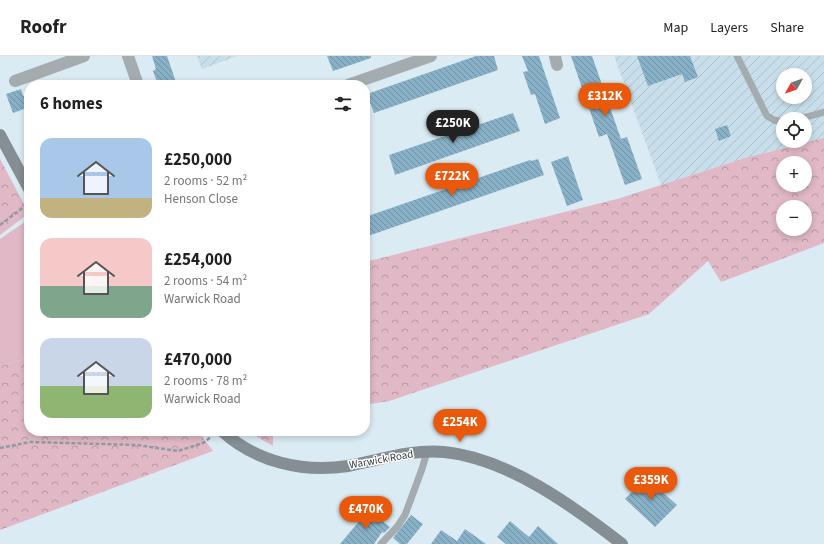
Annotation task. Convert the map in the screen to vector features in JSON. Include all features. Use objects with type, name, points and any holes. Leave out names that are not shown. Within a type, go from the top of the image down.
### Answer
[{"type":"street","points":[[15,81],[84,56]]},
{"type":"street","points":[[128,56],[136,80]]},
{"type":"street","points":[[362,80],[431,56]]},
{"type":"street","points":[[0,135],[24,180]]},
{"type":"street","name":"Warwick Road","points":[[223,436],[265,458],[287,465],[304,468],[325,469],[341,467],[410,453],[444,452],[464,456],[515,474],[566,504],[622,544]]},
{"type":"lane","points":[[738,56],[767,116],[776,120]]},
{"type":"lane","points":[[812,115],[824,112]]},
{"type":"lane","points":[[381,544],[397,527],[405,515],[422,469],[426,452]]},
{"type":"path","points":[[0,225],[24,207]]},
{"type":"path","points":[[0,448],[30,442],[137,444],[178,451],[203,443],[214,436]]},
{"type":"shaded area","points":[[197,56],[238,56],[202,69]]},
{"type":"shaded area","points":[[614,56],[824,56],[824,138],[812,141],[812,112],[776,112],[776,148],[784,148],[745,158],[661,185]]},
{"type":"green space","points":[[824,138],[824,243],[721,282],[708,261],[649,314],[389,401],[370,404],[370,261],[617,199],[745,158],[784,148],[812,148],[812,141]]},
{"type":"green space","points":[[0,159],[24,204],[24,217],[0,235]]},
{"type":"green space","points":[[24,222],[24,359],[0,366],[0,239]]},
{"type":"green space","points":[[24,359],[24,436],[202,436],[213,451],[0,530],[0,366]]},
{"type":"green space","points":[[256,436],[273,436],[273,446]]},
{"type":"building","points":[[152,56],[167,56],[175,80],[156,80],[153,71],[156,69]]},
{"type":"building","points":[[327,56],[371,56],[371,58],[333,71]]},
{"type":"building","points":[[476,56],[494,56],[498,70],[374,113],[370,102],[370,93]]},
{"type":"building","points":[[522,56],[539,56],[560,118],[545,124],[535,94],[531,95],[523,72],[528,71]]},
{"type":"building","points":[[571,56],[592,56],[621,139],[627,137],[642,179],[625,185],[607,134],[599,137]]},
{"type":"building","points":[[637,56],[690,56],[698,77],[685,82],[682,74],[648,86]]},
{"type":"building","points":[[21,89],[24,96],[24,109],[13,113],[6,94]]},
{"type":"building","points":[[513,113],[520,131],[395,175],[389,155]]},
{"type":"building","points":[[727,125],[731,136],[719,141],[715,129]]},
{"type":"building","points":[[568,156],[583,200],[567,206],[551,162]]},
{"type":"building","points":[[538,159],[544,175],[370,235],[370,215],[530,160]]},
{"type":"building","points":[[650,473],[663,486],[660,490],[677,505],[655,527],[625,499]]},
{"type":"building","points":[[364,507],[390,527],[384,533],[382,532],[374,544],[340,544],[361,519],[359,517]]},
{"type":"building","points":[[411,515],[423,524],[407,544],[400,544],[393,538]]},
{"type":"building","points":[[510,521],[529,537],[538,526],[558,544],[506,544],[497,537]]},
{"type":"building","points":[[465,529],[486,544],[431,544],[441,530],[457,541]]}]
